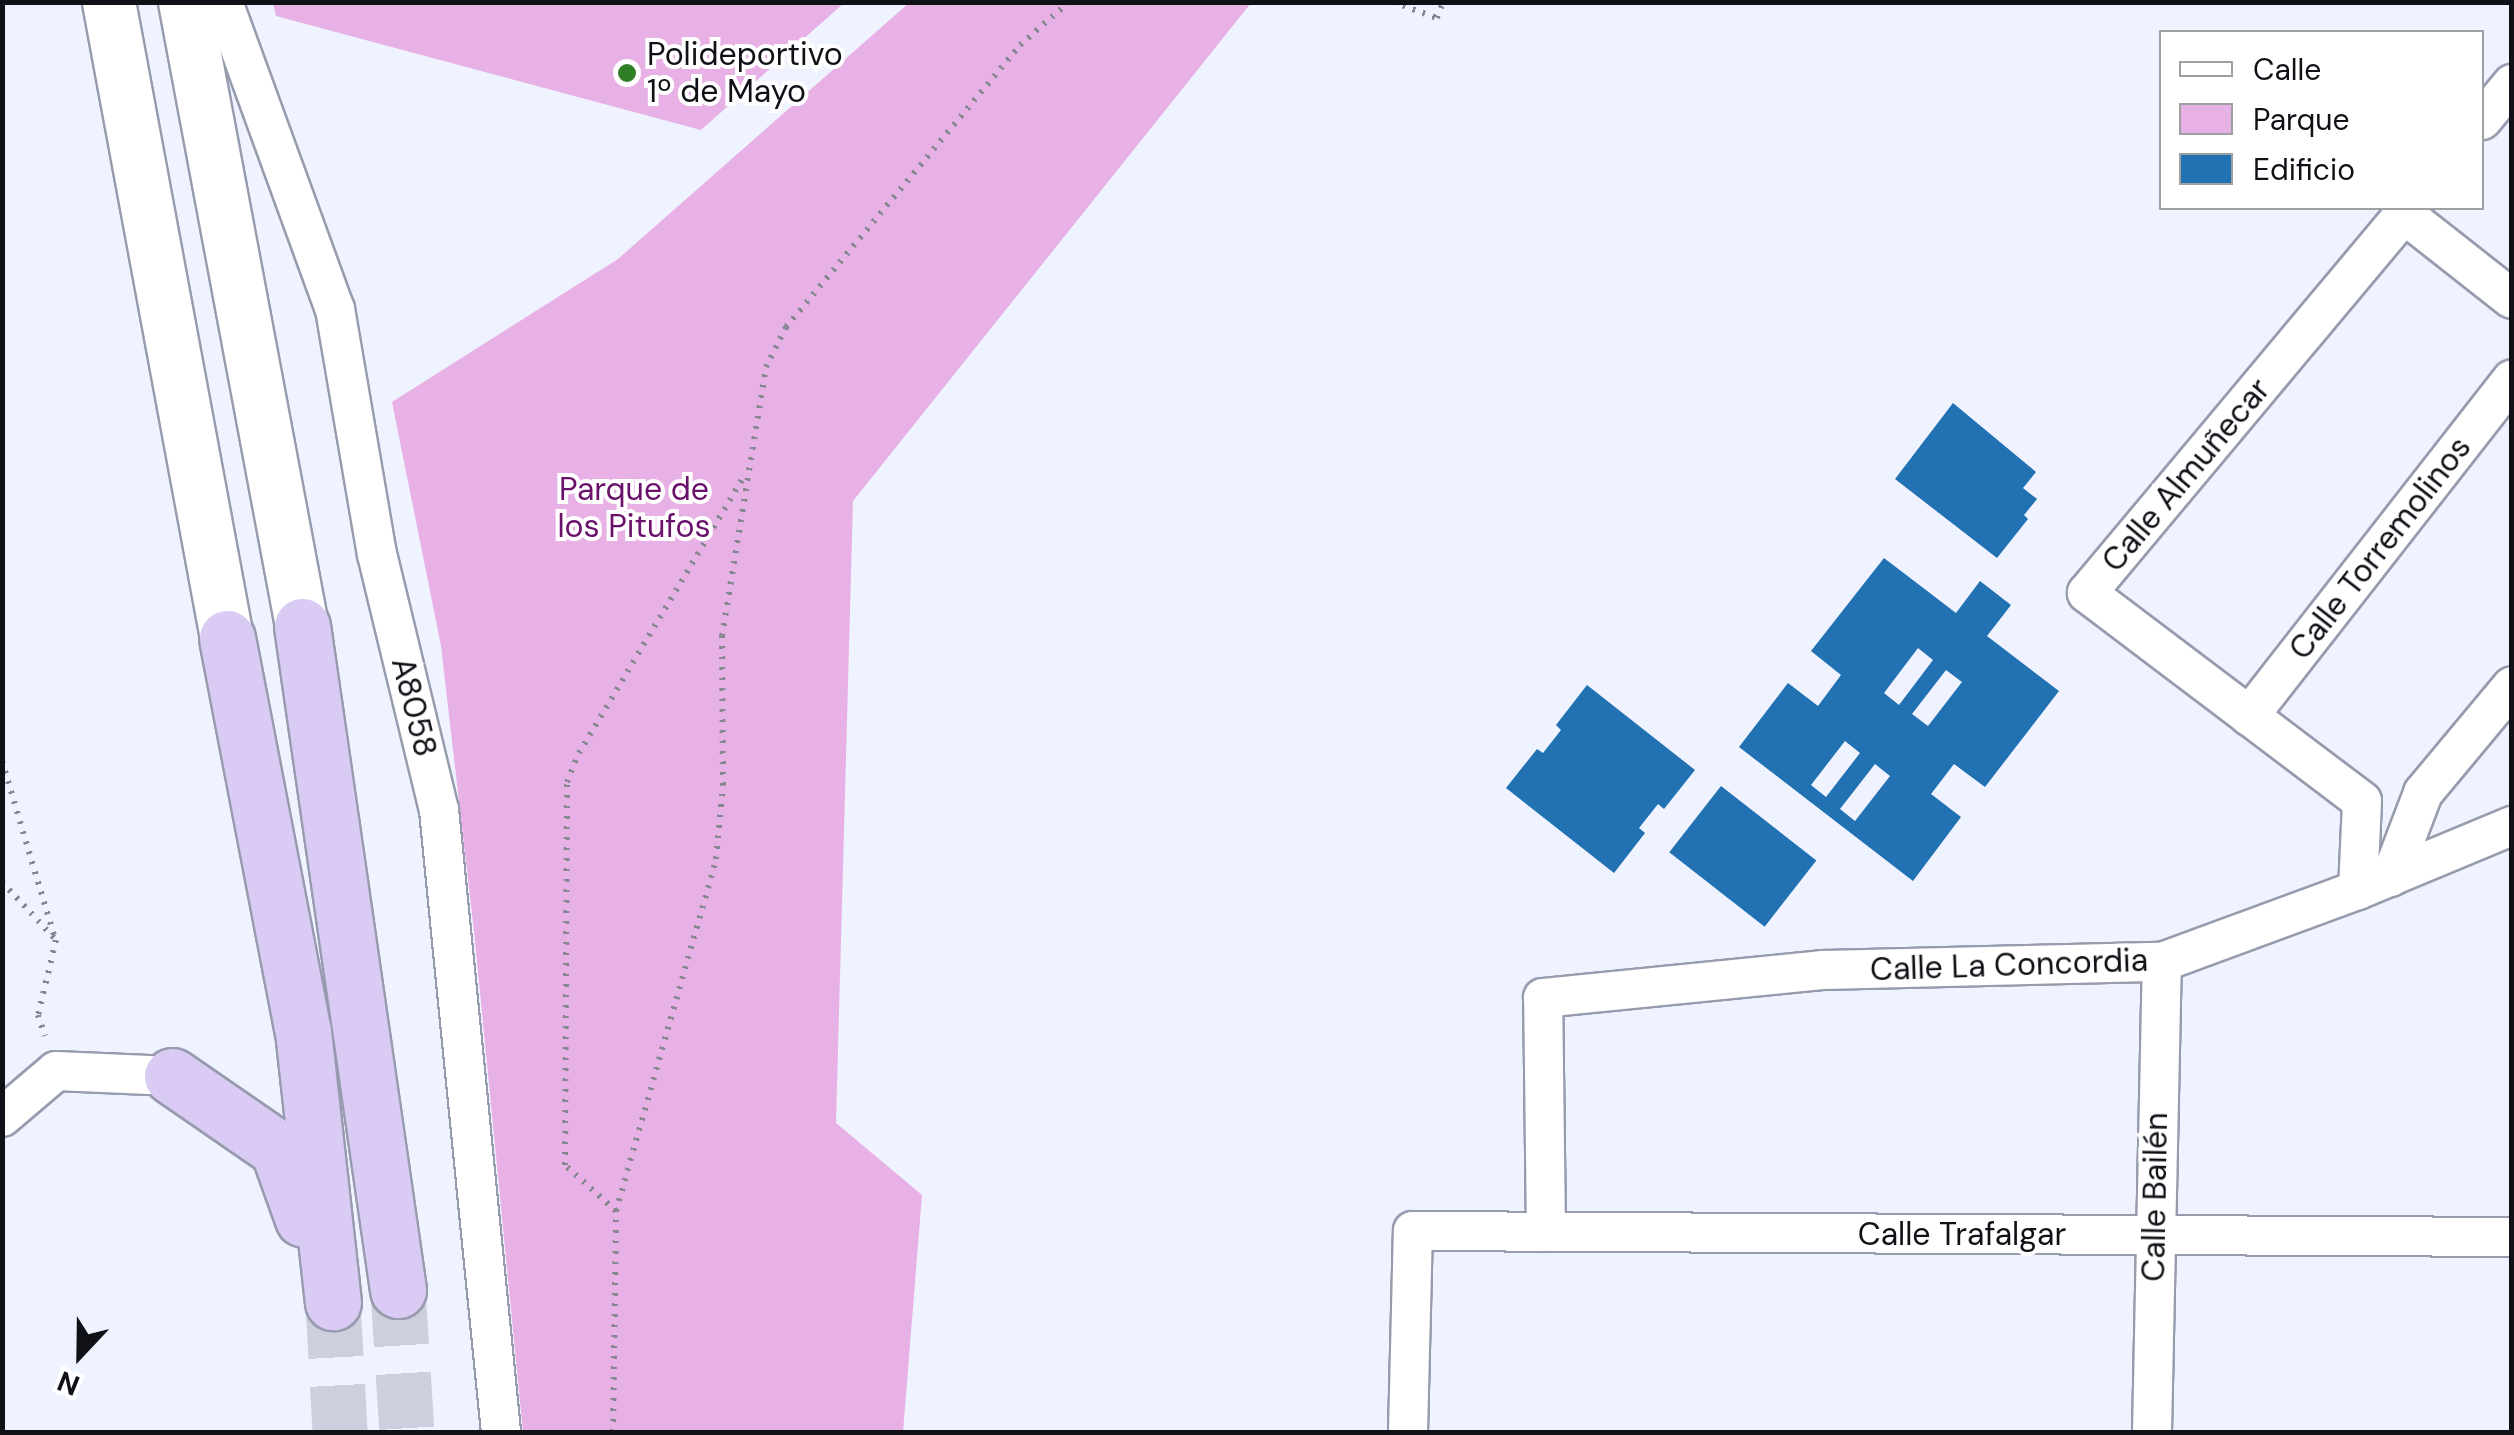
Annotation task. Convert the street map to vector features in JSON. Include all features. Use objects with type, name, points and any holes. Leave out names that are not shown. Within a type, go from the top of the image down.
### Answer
[{"type":"highway","points":[[302,626],[398,1290]]},
{"type":"highway","points":[[172,1076],[278,1149],[332,1302],[304,1031],[227,638]]},
{"type":"main road","points":[[109,2],[227,638]]},
{"type":"main road","points":[[185,2],[302,626]]},
{"type":"street","name":"A8058","points":[[224,2],[335,309],[377,554],[439,810],[501,1432]]},
{"type":"street","points":[[2484,118],[2512,84]]},
{"type":"street","points":[[2406,211],[2512,299]]},
{"type":"street","name":"Calle Almuñecar","points":[[2374,884],[2362,801],[2087,593],[2406,211]]},
{"type":"street","name":"Calle Torremolinos","points":[[2248,716],[2512,380]]},
{"type":"street","points":[[2374,884],[2423,793],[2512,686]]},
{"type":"street","name":"Calle La Concordia","points":[[1546,1232],[1544,998],[1823,970],[2162,962],[2374,884],[2512,826]]},
{"type":"street","name":"Calle Bailén","points":[[2152,1432],[2153,1235],[2162,962]]},
{"type":"street","points":[[2,1117],[56,1070],[172,1076]]},
{"type":"street","name":"Calle Trafalgar","points":[[1408,1432],[1413,1231],[2512,1237]]},
{"type":"path","points":[[613,1432],[616,1211],[716,859],[723,786],[722,636],[745,474],[766,367],[786,326],[1020,44],[1069,2]]},
{"type":"path","points":[[1393,2],[1437,18],[1443,2]]},
{"type":"path","points":[[616,1211],[564,1165],[567,782],[579,753],[745,474]]},
{"type":"path","points":[[2,760],[56,940],[38,1015],[56,1070]]},
{"type":"path","points":[[2,882],[56,940]]},
{"type":"green space","name":"Polideportivo 1º de Mayo","points":[[273,2],[844,3],[701,130],[276,16]]},
{"type":"green space","name":"Parque de los Pitufos","points":[[910,2],[1251,3],[853,501],[836,1123],[922,1195],[903,1432],[523,1432],[474,931],[441,646],[392,402],[618,259]]},
{"type":"building","points":[[1953,403],[2036,472],[2023,488],[2037,499],[2024,515],[2028,519],[1997,558],[1895,479]]},
{"type":"building","points":[[1884,558],[1956,613],[1980,581],[2011,605],[1987,636],[2059,691],[1985,787],[1954,764],[1931,794],[1961,817],[1913,881],[1739,747],[1788,683],[1818,706],[1841,675],[1811,651]],"holes":[[[1918,648],[1933,660],[1899,705],[1884,693]],[[1946,670],[1962,682],[1928,726],[1912,714]],[[1845,741],[1860,753],[1826,797],[1811,785]],[[1875,764],[1890,776],[1855,821],[1840,809]]]},
{"type":"building","points":[[1587,685],[1695,770],[1664,809],[1658,804],[1639,828],[1645,833],[1614,873],[1506,788],[1537,749],[1543,753],[1561,730],[1556,725]]},
{"type":"building","points":[[1721,786],[1816,860],[1765,927],[1669,852]]},
{"type":"tunnel","points":[[398,1290],[407,1432]]},
{"type":"tunnel","points":[[333,1302],[340,1432]]},
{"type":"place","name":"Polideportivo 1º de Mayo","points":[[627,73]]}]
